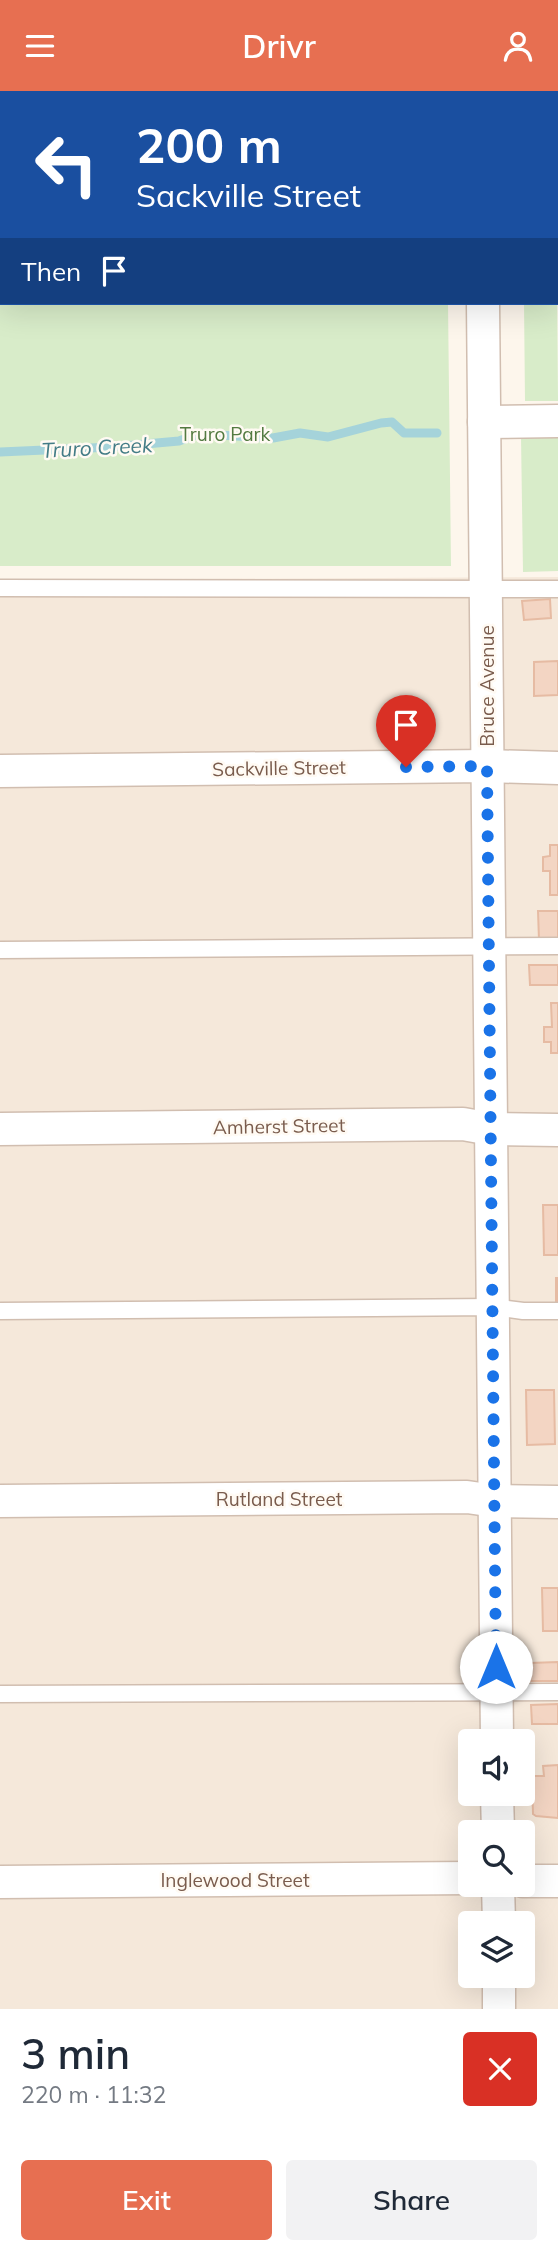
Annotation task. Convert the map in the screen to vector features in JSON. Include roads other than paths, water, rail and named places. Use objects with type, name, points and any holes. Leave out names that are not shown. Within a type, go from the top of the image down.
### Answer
[{"type":"street","name":"Bruce Avenue","points":[[483,305],[497,1729]]},
{"type":"street","points":[[484,422],[558,421]]},
{"type":"street","name":"Sackville Street","points":[[0,771],[487,766],[518,769],[558,768]]},
{"type":"street","name":"Amherst Street","points":[[0,1129],[463,1124],[491,1129],[558,1130]]},
{"type":"street","name":"Rutland Street","points":[[0,1501],[467,1497],[495,1501],[558,1502]]},
{"type":"street","name":"Inglewood Street","points":[[0,1882],[458,1878]]},
{"type":"street","points":[[535,1881],[558,1881]]},
{"type":"street","points":[[499,1988],[499,2009]]},
{"type":"lane","points":[[0,588],[558,589]]},
{"type":"lane","points":[[0,950],[558,946]]},
{"type":"lane","points":[[0,1311],[493,1307],[523,1311],[558,1311]]},
{"type":"lane","points":[[0,1694],[558,1692]]},
{"type":"waterway","name":"Truro Creek","points":[[0,452],[179,441],[198,434],[273,438],[300,433],[328,437],[392,422],[404,433],[437,433]]},
{"type":"park label","name":"Truro Park","points":[[225,434]]}]
